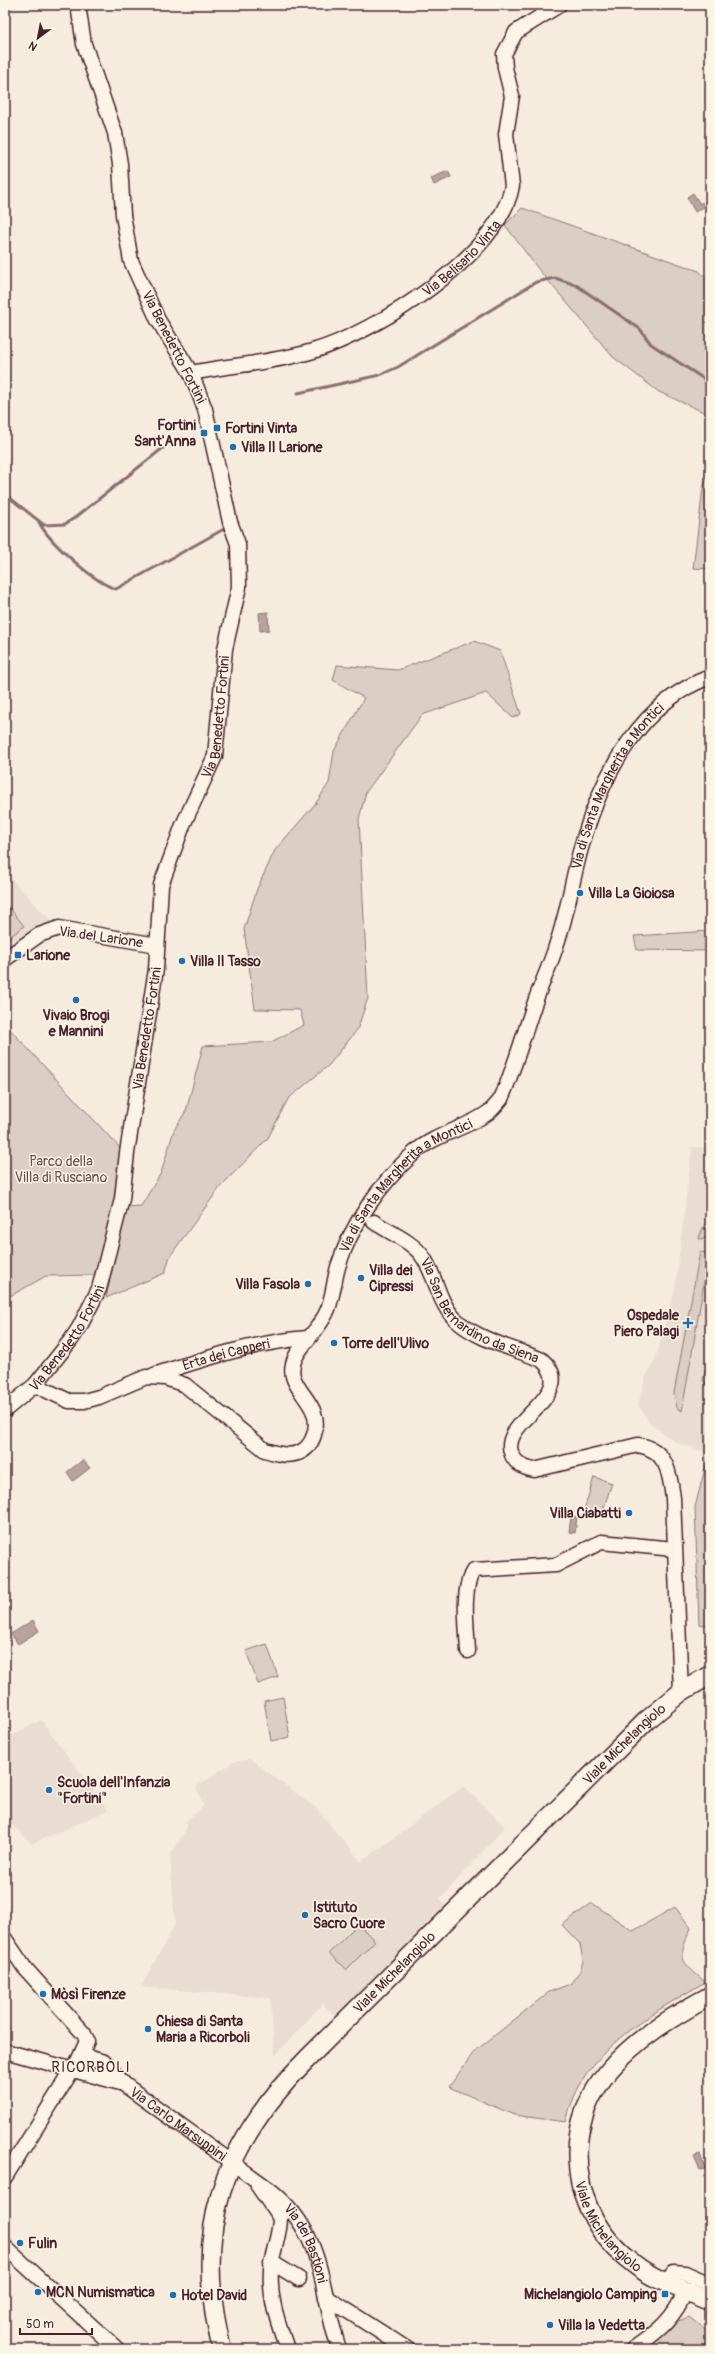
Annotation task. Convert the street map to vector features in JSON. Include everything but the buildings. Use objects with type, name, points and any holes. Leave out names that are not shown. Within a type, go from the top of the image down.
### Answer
[{"type":"main road","name":"Viale Michelangiolo","points":[[221,2346],[211,2292],[210,2246],[219,2199],[232,2164],[247,2133],[278,2088],[646,1721],[681,1692],[710,1675]]},
{"type":"main road","name":"Viale Michelangiolo","points":[[710,1996],[664,2022],[621,2056],[592,2093],[585,2107],[579,2133],[579,2174],[584,2198],[600,2230],[609,2242],[634,2264],[666,2282],[710,2301]]},
{"type":"street","name":"Via Benedetto Fortini","points":[[5,1410],[35,1384],[79,1328],[99,1288],[122,1199],[127,1154],[156,969],[161,885],[183,825],[215,756],[225,649],[239,587],[238,544],[230,522],[205,409],[191,373],[158,320],[131,261],[123,215],[120,164],[115,133],[84,44],[78,5]]},
{"type":"street","name":"Via Belisario Vinta","points":[[191,373],[291,356],[335,343],[363,331],[412,300],[476,250],[492,232],[511,194],[512,186],[506,134],[512,96],[505,68],[504,54],[508,43],[516,32],[559,5]]},
{"type":"street","name":"Via di Santa Margherita a Montici","points":[[35,1384],[69,1401],[84,1401],[146,1377],[165,1378],[185,1385],[265,1450],[281,1454],[298,1453],[311,1443],[316,1428],[314,1412],[296,1387],[292,1374],[296,1357],[328,1309],[338,1267],[351,1232],[373,1199],[397,1170],[415,1152],[489,1112],[501,1099],[557,944],[584,837],[603,785],[626,747],[642,725],[668,701],[689,687],[710,677]]},
{"type":"street","name":"Via del Larione","points":[[5,959],[39,935],[59,928],[157,945]]},
{"type":"street","name":"Via San Bernardino da Siena","points":[[374,1222],[414,1247],[422,1255],[446,1306],[459,1322],[473,1332],[542,1360],[548,1366],[552,1379],[548,1394],[510,1439],[510,1450],[518,1464],[526,1469],[534,1470],[627,1446],[646,1446],[653,1450],[667,1463],[670,1473],[681,1692]]},
{"type":"street","name":"Erta dei Capperi","points":[[146,1377],[218,1355],[290,1340],[308,1338]]},
{"type":"street","points":[[468,1651],[466,1587],[469,1576],[474,1570],[556,1565],[601,1542],[674,1549]]},
{"type":"street","points":[[5,1939],[24,1966],[86,2036],[87,2044],[76,2065],[5,2177]]},
{"type":"street","name":"Via Carlo Marsuppini","points":[[5,2051],[76,2065],[125,2084],[232,2164]]},
{"type":"street","name":"Via dei Bastioni","points":[[232,2164],[282,2200],[304,2228],[317,2255],[339,2349]]},
{"type":"street","points":[[252,2178],[280,2218],[271,2262],[272,2302],[288,2349]]},
{"type":"street","points":[[5,2247],[117,2349]]},
{"type":"street","points":[[271,2262],[298,2279]]},
{"type":"street","points":[[666,2282],[674,2272],[685,2273],[710,2284]]},
{"type":"street","points":[[633,2349],[653,2335],[677,2310],[686,2290]]},
{"type":"street","points":[[326,2297],[407,2349]]},
{"type":"shaded area","points":[[448,171],[451,177],[434,185],[431,178]]},
{"type":"shaded area","points":[[693,193],[700,204],[702,202],[704,207],[695,212],[687,197]]},
{"type":"shaded area","points":[[268,612],[269,630],[260,631],[259,613]]},
{"type":"shaded area","points":[[5,872],[52,922],[5,955]]},
{"type":"shaded area","name":"Ospedale Piero Palagi","points":[[692,1147],[710,1148],[710,1454],[676,1442],[651,1425],[638,1405],[645,1379],[656,1357],[675,1289]]},
{"type":"shaded area","points":[[83,1460],[90,1468],[73,1481],[67,1472]]},
{"type":"shaded area","points":[[571,1516],[577,1517],[575,1533],[569,1532]]},
{"type":"shaded area","points":[[33,1620],[39,1631],[18,1644],[11,1634]]},
{"type":"shaded area","name":"Scuola dell'Infanzia \"Fortini\"","points":[[41,1720],[108,1810],[32,1844],[5,1819],[5,1770],[10,1766],[5,1760],[5,1739]]},
{"type":"shaded area","name":"Istituto Sacro Cuore","points":[[250,1759],[315,1807],[361,1862],[464,1786],[505,1827],[440,1899],[445,1905],[336,2017],[322,2004],[275,2056],[270,1998],[141,1987],[175,1925],[170,1856],[188,1826],[185,1822],[204,1805],[196,1787],[233,1762]]},
{"type":"shaded area","points":[[700,2154],[705,2169],[700,2170],[694,2156]]},
{"type":"green space","points":[[522,208],[699,271],[710,282],[710,415],[659,392],[613,357],[539,270],[505,225]]},
{"type":"green space","points":[[710,469],[710,569],[693,568],[703,488]]},
{"type":"green space","points":[[474,641],[500,651],[521,714],[513,718],[486,693],[422,715],[366,792],[359,819],[368,998],[357,1030],[329,1065],[288,1099],[268,1138],[221,1186],[170,1256],[165,1273],[106,1298],[126,1207],[141,1206],[161,1173],[174,1130],[186,1111],[203,1046],[271,1042],[304,1025],[300,1010],[255,1009],[244,929],[257,889],[275,850],[316,803],[329,783],[334,751],[364,698],[333,680],[337,665],[398,670]]},
{"type":"green space","points":[[8,906],[24,926],[5,941],[5,909]]},
{"type":"green space","points":[[710,931],[710,951],[637,950],[634,936]]},
{"type":"green space","name":"Parco della Villa di Rusciano","points":[[5,1024],[120,1148],[114,1202],[99,1275],[46,1276],[5,1299]]},
{"type":"green space","points":[[710,1212],[710,1238],[699,1239],[700,1235]]},
{"type":"green space","points":[[700,1252],[709,1253],[682,1411],[677,1408],[674,1393]]},
{"type":"green space","points":[[710,1343],[710,1372],[707,1384],[703,1381]]},
{"type":"green space","points":[[709,1453],[710,1626],[699,1624],[695,1507]]},
{"type":"green space","points":[[594,1477],[612,1483],[601,1516],[584,1510]]},
{"type":"green space","points":[[267,1644],[278,1677],[258,1684],[246,1651]]},
{"type":"green space","points":[[283,1697],[290,1737],[271,1741],[264,1701]]},
{"type":"green space","points":[[592,1903],[633,1931],[675,1907],[691,1928],[684,1947],[683,1959],[690,1969],[705,1982],[640,2023],[620,2038],[602,2055],[586,2075],[574,2097],[566,2122],[514,2115],[449,2087],[474,2052],[549,1992],[570,1984],[580,1971],[583,1961],[580,1944],[562,1925]]},
{"type":"green space","points":[[358,1924],[375,1941],[346,1970],[329,1953]]},
{"type":"green space","points":[[689,2317],[710,2334],[710,2349],[637,2349],[670,2324]]},
{"type":"waterway","points":[[298,393],[380,375],[398,367],[536,282],[555,278],[576,285],[640,329],[651,344],[710,383]]},
{"type":"waterway","points":[[5,494],[44,525],[65,524],[76,517],[163,448]]},
{"type":"waterway","points":[[39,522],[52,540],[73,560],[96,579],[116,589],[224,529]]},
{"type":"place","name":"Fortini Vinta","points":[[217,428]]},
{"type":"place","name":"Fortini Sant'Anna","points":[[204,433]]},
{"type":"place","name":"Villa Il Larione","points":[[233,447]]},
{"type":"place","name":"Villa La Gioiosa","points":[[580,893]]},
{"type":"place","name":"Larione","points":[[18,955]]},
{"type":"place","name":"Villa Il Tasso","points":[[182,961]]},
{"type":"place","name":"Vivaio Brogi e Mannini","points":[[76,1000]]},
{"type":"place","name":"Villa dei Cipressi","points":[[361,1278]]},
{"type":"place","name":"Villa Fasola","points":[[308,1284]]},
{"type":"place","name":"Ospedale Piero Palagi","points":[[688,1323]]},
{"type":"place","name":"Torre dell'Ulivo","points":[[334,1343]]},
{"type":"place","name":"Villa Ciabatti","points":[[629,1513]]},
{"type":"place","name":"Scuola dell'Infanzia \"Fortini\"","points":[[49,1790]]},
{"type":"place","name":"Istituto Sacro Cuore","points":[[305,1915]]},
{"type":"place","name":"Mòsì Firenze","points":[[43,1994]]},
{"type":"place","name":"Chiesa di Santa Maria a Ricorboli","points":[[148,2029]]},
{"type":"place","name":"Fulin","points":[[20,2243]]},
{"type":"place","name":"MCN Numismatica","points":[[38,2292]]},
{"type":"place","name":"Michelangiolo Camping","points":[[665,2294]]},
{"type":"place","name":"Hotel David","points":[[173,2295]]},
{"type":"place","name":"Villa la Vedetta","points":[[550,2325]]},
{"type":"district","name":"RICORBOLI","points":[[91,2067]]}]
